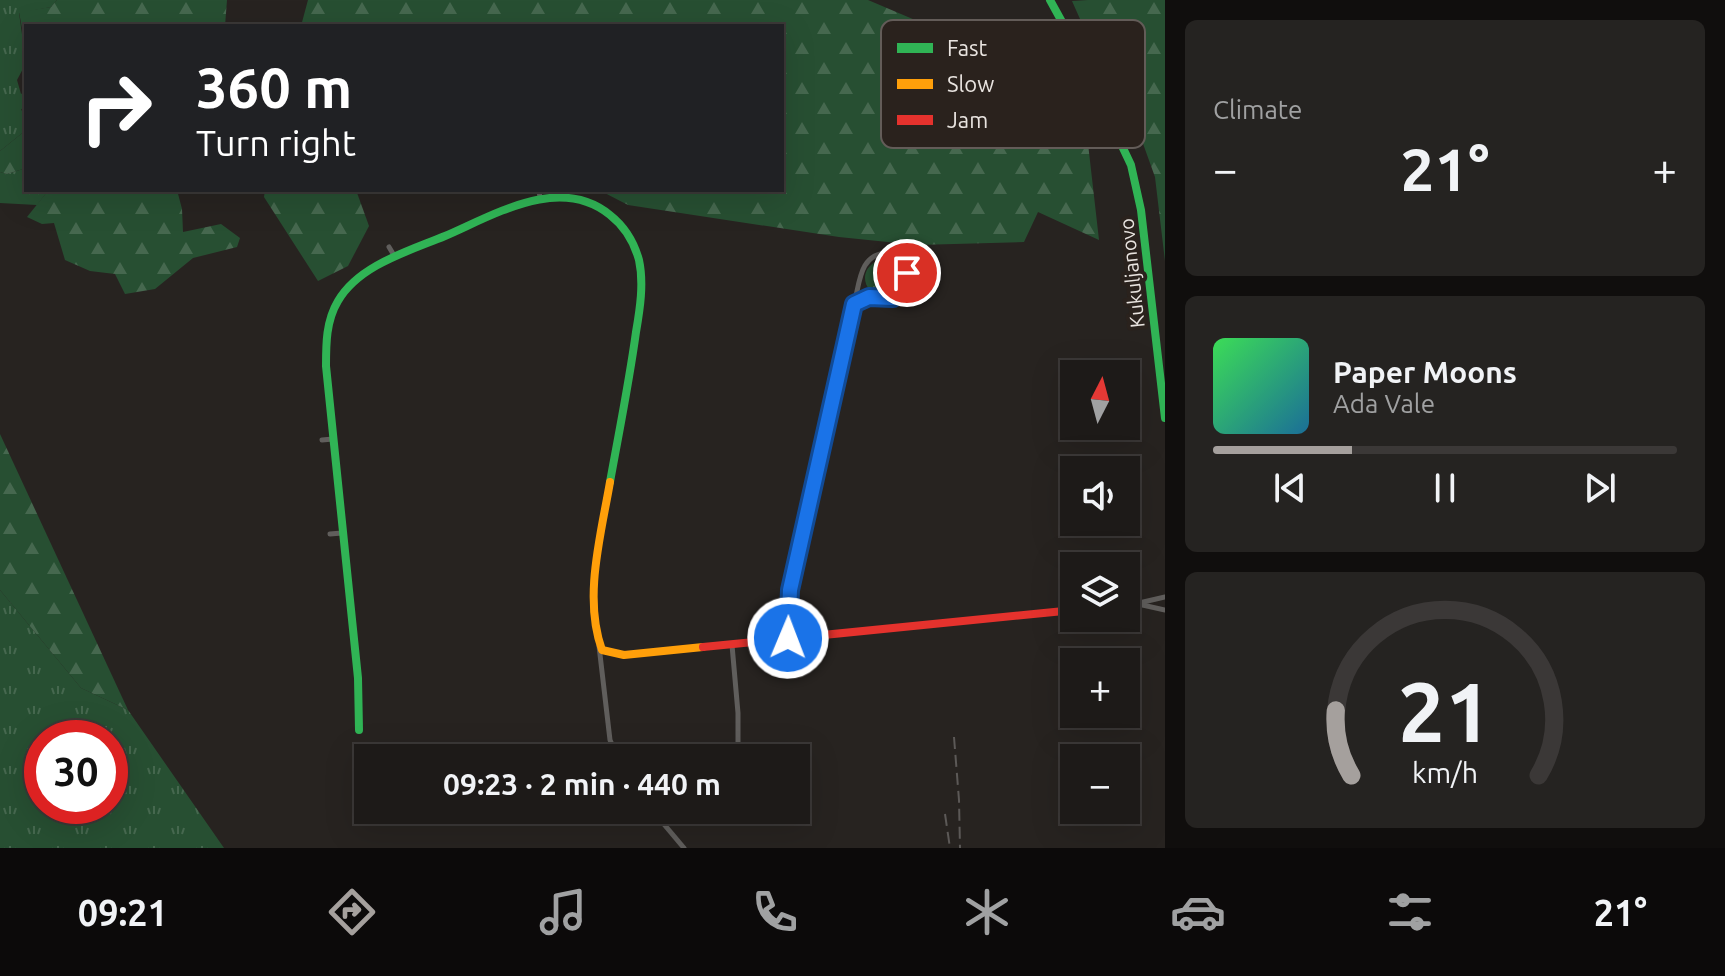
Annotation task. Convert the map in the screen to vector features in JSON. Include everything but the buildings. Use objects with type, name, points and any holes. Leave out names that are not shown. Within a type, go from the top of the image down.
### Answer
[{"type":"street","name":"Kukuljanovo","points":[[1050,0],[1061,20]]},
{"type":"street","name":"Kukuljanovo","points":[[1123,148],[1131,165],[1141,210],[1165,418]]},
{"type":"street","points":[[359,730],[358,678],[325,351],[331,314],[341,295],[357,278],[395,257],[539,194],[578,199],[602,209],[626,231],[636,249],[641,269],[636,338],[597,563],[594,614],[612,744]]},
{"type":"street","points":[[389,247],[395,257]]},
{"type":"street","points":[[788,638],[790,590],[862,268],[872,257],[886,253],[905,264],[907,280],[899,294],[885,299],[869,297],[854,304]]},
{"type":"street","points":[[322,440],[333,439]]},
{"type":"street","points":[[330,534],[342,533]]},
{"type":"street","points":[[1140,603],[1165,597]]},
{"type":"street","points":[[1140,604],[1165,610]]},
{"type":"street","points":[[599,646],[602,651],[616,654],[1060,611]]},
{"type":"street","points":[[732,644],[738,744]]},
{"type":"street","points":[[664,824],[684,848]]},
{"type":"green space","points":[[0,0],[57,0],[51,7],[19,13],[24,67],[17,80],[21,94],[24,92],[21,110],[24,112],[24,132],[0,151]]},
{"type":"green space","points":[[57,0],[227,0],[225,24],[24,24],[24,39],[19,12],[51,7]]},
{"type":"green space","points":[[308,0],[868,0],[915,20],[881,20],[881,148],[1089,148],[1099,240],[1038,212],[1024,242],[917,245],[839,237],[628,205],[603,192],[784,192],[784,24],[302,24]]},
{"type":"green space","points":[[1165,0],[1165,261],[1155,177],[1145,148],[1145,20],[1080,20],[1072,1]]},
{"type":"green space","points":[[24,132],[24,169],[7,174],[0,172],[0,151]]},
{"type":"green space","points":[[24,169],[24,192],[47,192],[37,205],[0,203],[0,172],[7,174]]},
{"type":"green space","points":[[47,192],[178,192],[183,232],[221,224],[240,238],[237,247],[193,258],[155,289],[125,294],[115,274],[90,271],[65,260],[54,223],[42,224],[27,217]]},
{"type":"green space","points":[[265,192],[357,192],[369,226],[348,266],[318,281],[264,197]]},
{"type":"green space","points":[[882,261],[894,266],[899,278],[894,290],[882,295],[870,290],[865,278],[870,266]]},
{"type":"green space","points":[[0,434],[128,710],[81,688],[0,590]]},
{"type":"green space","points":[[0,590],[81,688],[128,710],[224,848],[0,848]]},
{"type":"railway","points":[[954,737],[960,848]]},
{"type":"railway","points":[[945,814],[950,848]]},
{"type":"traffic: fast","points":[[1050,0],[1061,20]]},
{"type":"traffic: fast","points":[[1123,148],[1131,165],[1141,210],[1165,418]]},
{"type":"traffic: fast","points":[[359,730],[358,678],[326,366],[331,316],[347,288],[386,261],[527,202],[570,198],[591,203],[610,215],[624,229],[634,247],[639,260],[641,287],[610,482]]},
{"type":"traffic: slow","points":[[610,482],[594,588],[594,609],[602,650],[624,655],[703,647]]},
{"type":"traffic: jam","points":[[703,647],[1060,611]]},
{"type":"route","points":[[788,638],[790,590],[854,304],[869,297],[893,298],[904,288],[907,273]]}]
